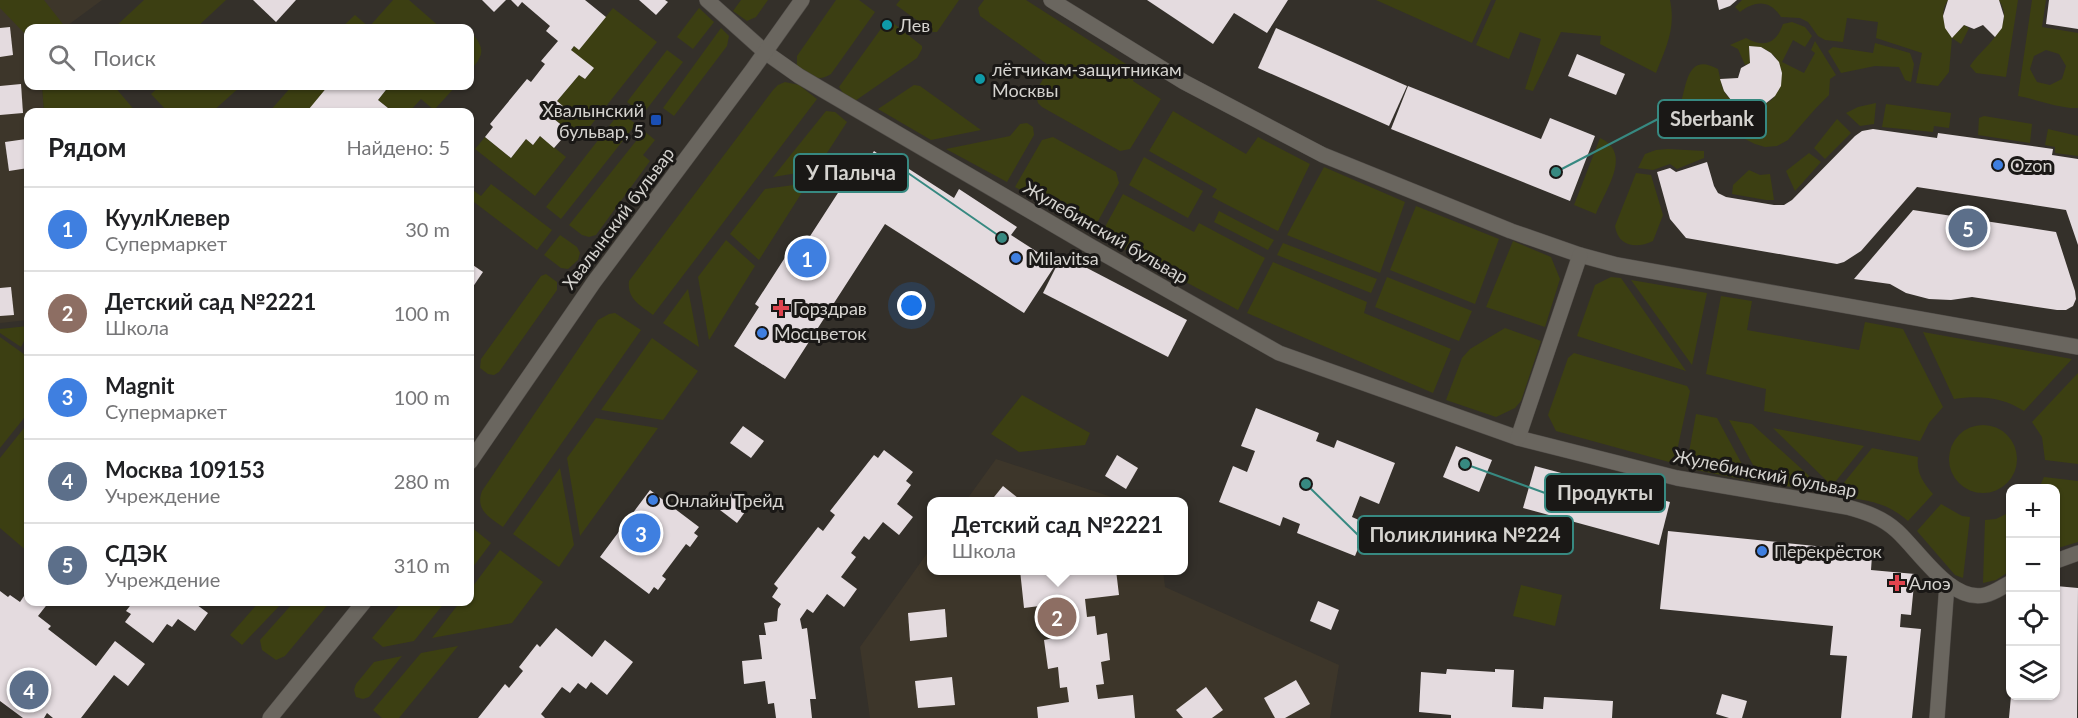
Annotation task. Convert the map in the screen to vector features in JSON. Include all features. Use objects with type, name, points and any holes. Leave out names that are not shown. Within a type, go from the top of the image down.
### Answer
[{"type":"street","name":"Жулебинский бульвар","points":[[707,0],[765,52],[799,76],[1279,353],[1518,438],[1677,478],[1847,507],[1874,515],[1896,530],[1947,584],[1960,593],[1973,596],[1984,595],[2006,585]]},
{"type":"street","name":"Хвалынский бульвар","points":[[474,456],[594,282],[802,0]]},
{"type":"street","points":[[1051,0],[1184,82],[1323,155],[1511,231],[1580,255],[1617,265],[2078,347]]},
{"type":"street","points":[[1518,438],[1580,255]]},
{"type":"street","points":[[2060,559],[2078,554]]},
{"type":"street","points":[[1937,718],[1947,584]]},
{"type":"street","points":[[270,718],[361,606]]},
{"type":"shaded area","points":[[0,0],[102,0],[69,24],[24,24],[24,90],[42,90],[44,108],[24,108],[24,320],[0,323]]},
{"type":"shaded area","points":[[996,459],[1112,497],[969,497]]},
{"type":"shaded area","points":[[927,554],[927,575],[1164,575],[1165,587],[1339,665],[1330,718],[870,718],[860,647]]},
{"type":"green space","points":[[0,0],[44,0],[63,24],[24,24],[24,33],[0,8]]},
{"type":"green space","points":[[144,0],[226,0],[200,24],[118,24]]},
{"type":"green space","points":[[393,0],[409,0],[436,24],[372,24]]},
{"type":"green space","points":[[741,0],[768,0],[756,17],[747,21],[733,11]]},
{"type":"green space","points":[[836,0],[859,0],[875,12],[831,74],[818,78],[797,66],[797,56]]},
{"type":"green space","points":[[900,0],[959,0],[937,32],[933,32],[896,5]]},
{"type":"green space","points":[[984,0],[1026,0],[1137,71],[1133,81],[1161,99],[1130,149],[1120,151],[1038,103],[1035,92],[1051,67],[980,16],[978,8]]},
{"type":"green space","points":[[1376,0],[1491,0],[1472,43]]},
{"type":"green space","points":[[1496,0],[1670,0],[1671,29],[1656,73],[1600,44],[1601,36],[1561,32],[1533,91],[1525,89],[1541,39],[1520,32],[1509,59],[1476,45]]},
{"type":"green space","points":[[1742,0],[1948,0],[1943,15],[1952,37],[1964,25],[1969,28],[1961,44],[1952,38],[1949,72],[1938,86],[1916,83],[1922,53],[1876,38],[1878,22],[1847,18],[1843,42],[1825,40],[1818,36],[1808,22],[1800,18],[1781,17],[1777,11],[1767,5],[1752,5],[1740,12],[1735,7]]},
{"type":"green space","points":[[1999,0],[2018,0],[2006,77],[1976,73],[1970,66],[2001,27],[2004,19]]},
{"type":"green space","points":[[2032,0],[2046,0],[2042,27],[2078,33],[2078,108],[2018,96]],"holes":[[[2046,50],[2059,54],[2066,66],[2062,79],[2050,85],[2037,82],[2030,69],[2034,56]]]},
{"type":"green space","points":[[613,8],[657,42],[580,139],[554,119],[564,107],[557,101],[579,75],[585,79],[594,69],[571,50],[574,46],[579,49]]},
{"type":"green space","points":[[699,8],[714,22],[693,49],[677,37]]},
{"type":"green space","points":[[355,15],[366,24],[345,24]]},
{"type":"green space","points":[[888,19],[922,46],[922,49],[917,58],[855,101],[843,93],[839,87]]},
{"type":"green space","points":[[1792,22],[1805,27],[1812,36],[1805,47],[1793,40],[1782,62],[1804,73],[1815,53],[1811,50],[1815,41],[1836,75],[1830,79],[1829,95],[1788,140],[1777,146],[1765,147],[1727,130],[1668,123],[1660,115],[1663,104],[1680,106],[1690,73],[1694,67],[1700,65],[1718,69],[1724,91],[1736,103],[1754,106],[1767,103],[1779,88],[1780,73],[1775,57],[1766,50],[1749,46],[1750,63],[1745,65],[1738,49],[1730,45],[1746,38],[1758,43],[1769,42],[1777,36],[1783,24]]},
{"type":"green space","points":[[721,28],[729,36],[727,46],[674,116],[663,108]]},
{"type":"green space","points":[[474,36],[481,47],[474,66]]},
{"type":"green space","points":[[1875,43],[1910,53],[1914,64],[1911,82],[1905,80],[1899,67],[1875,66],[1841,73],[1828,51],[1833,47],[1873,53]]},
{"type":"green space","points":[[667,50],[683,62],[643,114],[627,102]]},
{"type":"green space","points":[[785,82],[799,85],[817,99],[653,315],[632,297],[629,281],[773,90]]},
{"type":"green space","points":[[914,85],[920,86],[981,130],[931,140],[878,109]]},
{"type":"green space","points":[[42,90],[117,90],[133,108],[44,108]]},
{"type":"green space","points":[[156,90],[237,90],[216,108],[164,108],[151,94]]},
{"type":"green space","points":[[288,90],[325,90],[311,108],[273,108]]},
{"type":"green space","points":[[386,90],[452,90],[436,108],[432,108],[421,99],[413,108],[388,108],[378,100]]},
{"type":"green space","points":[[1876,103],[1874,124],[1860,126],[1846,113],[1858,107]]},
{"type":"green space","points":[[1886,104],[1951,113],[1949,128],[1934,126],[1933,132],[1882,127]]},
{"type":"green space","points":[[826,111],[835,112],[847,122],[816,170],[773,177]]},
{"type":"green space","points":[[1173,111],[1246,154],[1258,137],[1310,164],[1278,231],[1212,197],[1217,189],[1149,151]]},
{"type":"green space","points":[[620,112],[636,124],[561,219],[546,207]]},
{"type":"green space","points":[[1984,116],[2032,124],[2030,143],[1978,135],[1979,118]]},
{"type":"green space","points":[[1837,119],[1851,133],[1825,159],[1814,148]]},
{"type":"green space","points":[[1027,123],[1033,127],[1034,135],[1007,182],[946,149],[1010,136],[1020,124]]},
{"type":"green space","points":[[2048,129],[2078,136],[2078,156],[2055,153],[2055,147],[2045,145]]},
{"type":"green space","points":[[644,131],[655,140],[643,155],[650,161],[596,235],[589,237],[582,235],[569,225]]},
{"type":"green space","points":[[540,136],[566,157],[535,196],[475,149],[485,137],[511,158],[526,139],[533,145]]},
{"type":"green space","points":[[1053,137],[1116,172],[1119,183],[1092,232],[1015,187],[1042,140]]},
{"type":"green space","points":[[1600,138],[1610,145],[1615,153],[1616,162],[1610,183],[1596,214],[1574,205]]},
{"type":"green space","points":[[1668,149],[1704,151],[1704,158],[1677,169],[1670,164],[1653,170],[1638,168],[1645,154]]},
{"type":"green space","points":[[1809,153],[1821,162],[1795,191],[1786,171]]},
{"type":"green space","points":[[1144,157],[1203,191],[1188,218],[1129,185]]},
{"type":"green space","points":[[1324,167],[1405,202],[1380,273],[1287,235]]},
{"type":"green space","points":[[1749,170],[1760,175],[1770,174],[1774,200],[1732,194],[1733,185]]},
{"type":"green space","points":[[1636,173],[1651,175],[1663,215],[1653,241],[1641,245],[1624,242],[1615,226]]},
{"type":"green space","points":[[808,183],[759,260],[730,234],[765,189]]},
{"type":"green space","points":[[491,184],[552,230],[537,250],[474,202],[474,191],[481,196]]},
{"type":"green space","points":[[1123,194],[1194,232],[1199,223],[1265,258],[1238,310],[1100,236]]},
{"type":"green space","points":[[1416,206],[1499,239],[1475,304],[1390,270]]},
{"type":"green space","points":[[1219,211],[1274,240],[1268,250],[1214,222]]},
{"type":"green space","points":[[560,235],[577,247],[580,253],[578,260],[568,269],[561,268],[544,255]]},
{"type":"green space","points":[[726,240],[755,266],[709,340],[698,277]]},
{"type":"green space","points":[[1513,241],[1551,257],[1560,279],[1545,327],[1486,307]]},
{"type":"green space","points":[[1283,243],[1377,279],[1371,293],[1277,255]]},
{"type":"green space","points":[[1273,262],[1367,302],[1364,313],[1451,349],[1433,393],[1247,313]]},
{"type":"green space","points":[[546,274],[557,282],[557,290],[499,372],[494,375],[488,374],[480,368],[481,359],[541,276]]},
{"type":"green space","points":[[1387,277],[1472,311],[1459,341],[1375,307]]},
{"type":"green space","points":[[1611,277],[1621,278],[1686,371],[1577,336],[1595,285]]},
{"type":"green space","points":[[1631,280],[1707,293],[1692,365]]},
{"type":"green space","points":[[688,289],[699,347],[663,323]]},
{"type":"green space","points":[[1721,296],[1752,301],[1747,330],[1859,350],[1865,322],[1903,329],[1943,407],[1929,423],[1920,441],[1764,411],[1766,389],[1706,374]]},
{"type":"green space","points":[[615,313],[641,330],[503,527],[488,516],[482,508],[480,498],[482,491],[598,320]]},
{"type":"green space","points":[[24,326],[24,341],[21,347],[0,333],[0,329]]},
{"type":"green space","points":[[1505,328],[1541,341],[1521,401],[1515,408],[1496,417],[1446,400],[1462,358],[1470,349]]},
{"type":"green space","points":[[1923,332],[2072,359],[2024,411],[2016,406],[1990,398],[1954,399]]},
{"type":"green space","points":[[0,337],[24,354],[24,418],[0,448]]},
{"type":"green space","points":[[652,338],[698,371],[663,420],[601,410]]},
{"type":"green space","points":[[1574,353],[1687,386],[1690,391],[1675,460],[1669,462],[1556,431],[1548,415],[1568,358]]},
{"type":"green space","points":[[2078,373],[2078,464],[2045,460],[2042,437],[2032,422]]},
{"type":"green space","points":[[1022,395],[1090,433],[1085,445],[1019,452],[991,434]]},
{"type":"green space","points":[[1696,414],[1717,418],[1751,481],[1691,469],[1687,463]]},
{"type":"green space","points":[[596,418],[658,428],[580,536],[567,458]]},
{"type":"green space","points":[[1729,420],[1752,424],[1828,493],[1762,482]]},
{"type":"green space","points":[[1976,425],[1990,425],[2002,430],[2012,440],[2017,452],[2017,466],[2012,478],[2002,488],[1990,493],[1976,493],[1964,488],[1954,478],[1949,466],[1949,452],[1954,440],[1964,430]]},
{"type":"green space","points":[[24,428],[24,549],[0,528],[0,458]]},
{"type":"green space","points":[[1773,428],[1864,446],[1832,486]]},
{"type":"green space","points":[[1872,448],[1918,457],[1921,477],[1933,494],[1908,521],[1886,507],[1852,498],[1838,490]]},
{"type":"green space","points":[[560,468],[574,545],[559,567],[513,534]]},
{"type":"green space","points":[[2044,477],[2078,481],[2078,542],[2060,547],[2060,484],[2041,484]]},
{"type":"green space","points":[[1941,504],[1962,516],[1970,517],[1963,578],[1955,575],[1917,531]]},
{"type":"green space","points":[[2006,514],[2006,574],[1996,580],[1983,583],[1985,520],[1996,519]]},
{"type":"green space","points":[[474,529],[491,543],[474,566]]},
{"type":"green space","points":[[500,550],[543,582],[512,623],[432,638],[457,606],[474,606],[474,585]]},
{"type":"green space","points":[[1521,585],[1562,595],[1555,626],[1513,616]]},
{"type":"green space","points":[[255,606],[279,606],[242,645],[230,635]]},
{"type":"green space","points":[[290,606],[327,606],[285,656],[276,660],[262,650],[260,640]]},
{"type":"green space","points":[[399,606],[442,606],[414,641],[383,647],[372,638]]},
{"type":"green space","points":[[458,646],[399,718],[382,718],[373,710],[421,653]]},
{"type":"green space","points":[[402,656],[369,697],[363,699],[356,697],[354,690],[356,684],[374,662]]},
{"type":"building","points":[[253,0],[296,0],[276,22]]},
{"type":"building","points":[[482,0],[506,0],[494,12]]},
{"type":"building","points":[[511,0],[585,0],[606,17],[579,50],[574,46],[571,50],[594,68],[585,79],[579,75],[557,101],[564,107],[554,119],[569,131],[554,148],[540,136],[533,145],[526,139],[511,158],[485,137],[493,127],[490,124],[527,79],[531,82],[545,64],[541,61],[558,41],[546,31],[550,26],[522,2],[518,7]]},
{"type":"building","points":[[639,0],[665,0],[668,2],[656,15]]},
{"type":"building","points":[[1147,0],[1288,0],[1267,33],[1234,13],[1213,44]]},
{"type":"building","points":[[1717,0],[1737,0],[1730,6],[1719,10]]},
{"type":"building","points":[[1948,0],[1999,0],[2004,16],[2002,28],[1995,37],[1983,25],[1974,29],[1964,25],[1952,38],[1945,28],[1943,16]]},
{"type":"building","points":[[2049,0],[2078,0],[2078,29],[2046,24]]},
{"type":"building","points":[[10,27],[13,55],[0,57],[0,28]]},
{"type":"building","points":[[1276,28],[1407,86],[1389,126],[1258,68]]},
{"type":"building","points":[[1749,46],[1761,47],[1771,53],[1779,62],[1782,73],[1781,86],[1775,96],[1765,104],[1754,107],[1742,106],[1731,100],[1724,91],[1720,79],[1738,78],[1741,68],[1750,63]]},
{"type":"building","points":[[1577,54],[1625,74],[1616,95],[1568,76]]},
{"type":"building","points":[[21,84],[23,113],[0,115],[0,86]]},
{"type":"building","points":[[1408,86],[1541,139],[1550,118],[1595,136],[1570,201],[1391,129]]},
{"type":"building","points":[[325,90],[386,90],[378,100],[388,108],[310,108]]},
{"type":"building","points":[[1873,129],[1937,138],[1938,133],[2053,149],[2052,155],[2078,159],[2078,245],[2066,210],[1917,187],[1861,251],[1837,264],[1686,238],[1670,219],[1657,172],[1670,168],[1676,172],[1707,162],[1718,193],[1726,197],[1784,205],[1792,200],[1855,136],[1862,131]]},
{"type":"building","points":[[24,139],[24,169],[9,171],[5,142]]},
{"type":"building","points":[[874,151],[896,166],[893,171],[903,178],[909,169],[954,198],[959,189],[1017,227],[1011,235],[1056,264],[1024,313],[885,224],[785,379],[734,346],[759,307],[755,304],[795,242],[803,247],[845,182],[857,190],[865,178],[859,174]]},
{"type":"building","points":[[1913,210],[2056,232],[2075,291],[2076,299],[2073,306],[2066,310],[2057,310],[1972,297],[1951,300],[1929,299],[1906,293],[1890,284],[1854,279]]},
{"type":"building","points":[[1062,255],[1187,320],[1168,357],[1043,293]]},
{"type":"building","points":[[474,266],[483,272],[474,285]]},
{"type":"building","points":[[11,287],[14,315],[0,316],[0,288]]},
{"type":"building","points":[[1256,408],[1319,433],[1316,441],[1334,448],[1337,440],[1395,463],[1379,504],[1360,496],[1352,517],[1368,524],[1355,556],[1297,533],[1300,524],[1283,517],[1280,526],[1219,502],[1233,466],[1247,472],[1255,451],[1241,446]]},
{"type":"building","points":[[743,426],[764,441],[751,458],[730,443]]},
{"type":"building","points":[[1456,446],[1492,460],[1479,492],[1443,477]]},
{"type":"building","points":[[884,450],[913,472],[906,481],[911,485],[897,504],[913,517],[899,535],[883,522],[869,540],[864,536],[851,553],[856,557],[841,577],[857,589],[844,607],[827,594],[813,613],[807,609],[800,619],[802,629],[807,628],[816,699],[810,699],[812,718],[776,718],[774,703],[768,704],[765,681],[744,684],[742,661],[762,659],[759,635],[766,635],[764,623],[777,621],[781,604],[772,597],[778,588],[774,584],[818,527],[823,531],[835,515],[830,511],[874,455],[878,458]]},
{"type":"building","points":[[1117,455],[1138,468],[1126,489],[1105,476]]},
{"type":"building","points":[[1535,466],[1670,502],[1659,545],[1523,508]]},
{"type":"building","points":[[1003,486],[1017,497],[994,497]]},
{"type":"building","points":[[650,490],[699,527],[694,533],[698,536],[690,547],[686,544],[662,576],[666,579],[658,590],[654,587],[649,594],[600,557]]},
{"type":"building","points":[[732,492],[750,505],[737,523],[720,510]]},
{"type":"building","points":[[1668,531],[1865,551],[1864,555],[1872,556],[1871,570],[1915,574],[1911,615],[1901,614],[1900,627],[1921,629],[1912,718],[1841,718],[1847,656],[1830,655],[1833,626],[1660,609]]},
{"type":"building","points":[[1021,575],[1117,575],[1119,595],[1085,599],[1087,617],[1095,616],[1097,635],[1107,633],[1110,660],[1101,662],[1104,684],[1096,685],[1098,699],[1133,695],[1135,718],[1038,718],[1037,707],[1069,702],[1067,687],[1060,688],[1058,667],[1048,669],[1044,640],[1054,638],[1052,620],[1057,619],[1055,604],[1024,608]]},
{"type":"building","points":[[2060,586],[2078,588],[2077,718],[2009,718],[2011,700],[2060,700]]},
{"type":"building","points":[[0,591],[20,602],[24,596],[24,606],[46,606],[38,616],[51,626],[48,629],[96,666],[115,641],[145,664],[128,686],[114,675],[81,718],[53,718],[47,713],[44,718],[23,718],[0,701]]},
{"type":"building","points":[[1318,601],[1339,610],[1331,630],[1310,621]]},
{"type":"building","points":[[130,606],[198,606],[208,613],[195,631],[178,619],[172,627],[167,624],[153,643],[125,622],[131,614],[126,611]]},
{"type":"building","points":[[945,609],[947,637],[910,641],[908,613]]},
{"type":"building","points":[[556,628],[592,657],[605,640],[633,662],[607,695],[591,682],[586,689],[578,683],[570,693],[562,687],[541,714],[545,718],[478,718],[505,684],[509,688],[523,671],[519,667],[537,644],[540,647]]},
{"type":"building","points":[[1447,669],[1495,672],[1495,669],[1514,670],[1512,707],[1543,709],[1544,697],[1613,701],[1612,718],[1451,718],[1451,715],[1419,712],[1421,672],[1446,674]]},
{"type":"building","points":[[952,677],[955,705],[918,708],[915,681]]},
{"type":"building","points":[[1296,680],[1310,704],[1285,718],[1275,718],[1264,698]]},
{"type":"building","points":[[1206,687],[1223,710],[1212,718],[1183,718],[1176,710]]},
{"type":"building","points":[[1722,694],[1747,701],[1742,718],[1729,718],[1716,714]]},
{"type":"place","name":"Лев","points":[[887,25]]},
{"type":"place","name":"лётчикам-защитникам Москвы","points":[[980,79]]},
{"type":"place","name":"Хвалынский бульвар, 5","points":[[656,120]]},
{"type":"place","name":"Ozon","points":[[1998,165]]},
{"type":"place","name":"Sberbank","points":[[1556,172]]},
{"type":"place","name":"СДЭК","points":[[1968,228]]},
{"type":"place","name":"У Палыча","points":[[1002,238]]},
{"type":"place","name":"КуулКлевер","points":[[807,258]]},
{"type":"place","name":"Milavitsa","points":[[1016,258]]},
{"type":"place","name":"Горздрав","points":[[781,308]]},
{"type":"place","name":"Мосцветок","points":[[762,333]]},
{"type":"place","name":"Продукты","points":[[1465,464]]},
{"type":"place","name":"Поликлиника №224","points":[[1306,484]]},
{"type":"place","name":"Онлайн Трейд","points":[[653,500]]},
{"type":"place","name":"Magnit","points":[[641,533]]},
{"type":"place","name":"Перекрёсток","points":[[1762,551]]},
{"type":"place","name":"Алоэ","points":[[1897,583]]},
{"type":"place","name":"Детский сад №2221","points":[[1057,617]]},
{"type":"place","name":"Москва 109153","points":[[29,690]]}]
